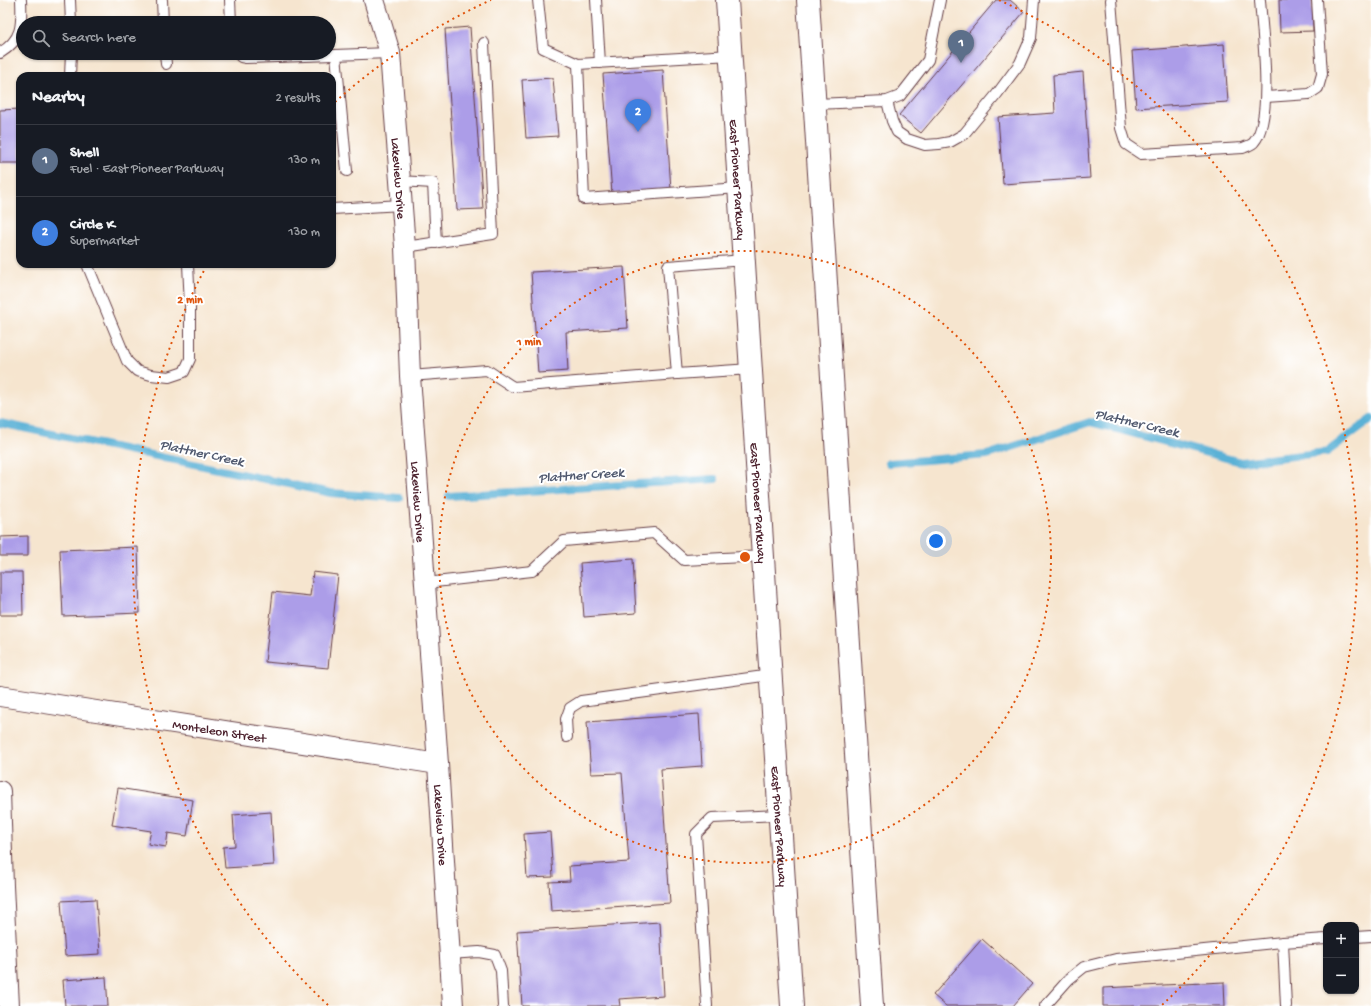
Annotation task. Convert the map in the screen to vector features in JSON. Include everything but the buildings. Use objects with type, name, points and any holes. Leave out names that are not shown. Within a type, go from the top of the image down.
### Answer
[{"type":"main road","name":"East Pioneer Parkway","points":[[727,0],[792,1006]]},
{"type":"main road","points":[[808,0],[872,1006]]},
{"type":"street","name":"Lakeview Drive","points":[[374,0],[390,53],[402,205],[410,376],[426,583],[453,1006]]},
{"type":"street","name":"Monteleon Street","points":[[0,696],[438,764]]},
{"type":"street","points":[[0,791],[9,1006]]},
{"type":"lane","points":[[21,0],[22,16]]},
{"type":"lane","points":[[70,0],[71,16]]},
{"type":"lane","points":[[162,0],[163,16]]},
{"type":"lane","points":[[230,0],[231,16]]},
{"type":"lane","points":[[538,0],[543,48],[578,64],[731,55]]},
{"type":"lane","points":[[596,0],[600,63]]},
{"type":"lane","points":[[815,104],[887,100],[900,96],[928,60],[940,0]]},
{"type":"lane","points":[[887,100],[892,121],[897,132],[907,139],[925,145],[939,144],[950,142],[964,134],[998,94],[1020,63],[1031,38],[1034,0]]},
{"type":"lane","points":[[1111,0],[1121,128],[1126,144],[1141,154],[1244,148],[1253,143],[1260,133],[1266,97],[1260,0]]},
{"type":"lane","points":[[1266,97],[1309,94],[1318,88],[1322,74],[1317,0]]},
{"type":"lane","points":[[0,53],[8,48],[16,38]]},
{"type":"lane","points":[[405,247],[493,234],[484,43]]},
{"type":"lane","points":[[347,171],[336,55],[390,53]]},
{"type":"lane","points":[[70,72],[71,60]]},
{"type":"lane","points":[[166,60],[166,64]]},
{"type":"lane","points":[[578,64],[584,199],[739,188]]},
{"type":"lane","points":[[400,181],[433,183],[436,243]]},
{"type":"lane","points":[[336,209],[402,205]]},
{"type":"lane","points":[[677,374],[668,266],[744,260]]},
{"type":"lane","points":[[89,268],[127,361],[138,371],[151,375],[169,377],[184,372],[190,359],[188,268]]},
{"type":"lane","points":[[410,376],[487,370],[514,387],[677,374],[751,370]]},
{"type":"lane","points":[[426,583],[532,571],[564,541],[654,533],[684,560],[763,556]]},
{"type":"lane","points":[[567,737],[566,719],[568,713],[570,708],[581,701],[771,675]]},
{"type":"lane","points":[[707,1006],[696,834],[712,818],[780,815]]},
{"type":"lane","points":[[1359,937],[1371,936]]},
{"type":"lane","points":[[1045,1006],[1069,979],[1084,967],[1116,959],[1323,939]]},
{"type":"lane","points":[[1283,942],[1286,1006]]},
{"type":"lane","points":[[449,954],[479,952],[495,955],[501,971],[503,1006]]},
{"type":"waterway","name":"Plattner Creek","points":[[889,463],[987,455],[1090,422],[1241,462],[1327,452],[1371,419]]},
{"type":"waterway","name":"Plattner Creek","points":[[0,423],[331,493],[399,498]]},
{"type":"waterway","name":"Plattner Creek","points":[[449,496],[715,479]]},
{"type":"place","name":"Shell","points":[[961,63]]},
{"type":"place","name":"Circle K","points":[[638,132]]}]
